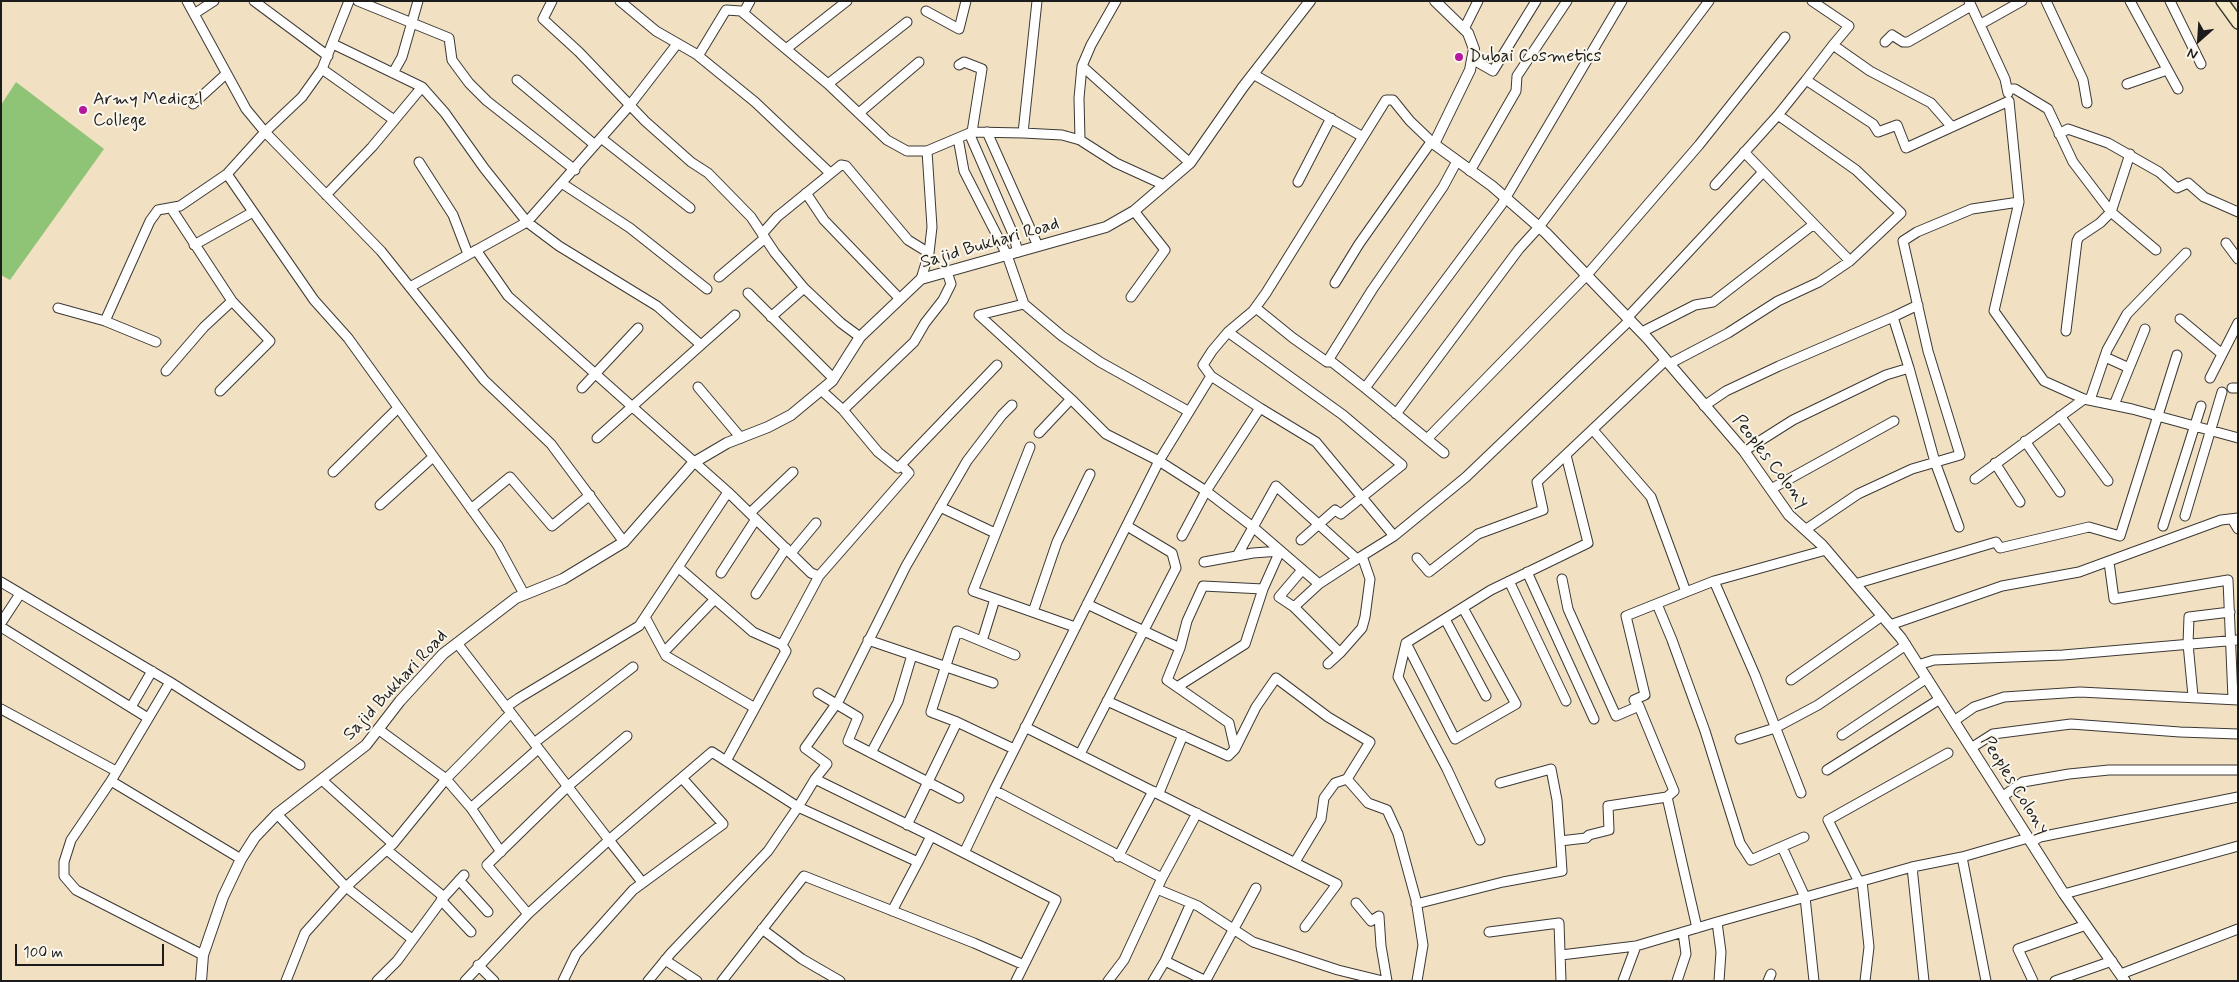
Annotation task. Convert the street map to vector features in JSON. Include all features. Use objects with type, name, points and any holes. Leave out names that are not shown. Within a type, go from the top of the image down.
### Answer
[{"type":"main road","points":[[2222,1],[2238,23]]},
{"type":"street","points":[[187,1],[246,109],[265,132],[381,251],[484,380],[551,444],[624,542]]},
{"type":"street","points":[[194,14],[214,1]]},
{"type":"street","points":[[254,1],[328,56]]},
{"type":"street","points":[[393,74],[402,57],[418,1]]},
{"type":"street","points":[[552,1],[543,19],[690,162],[708,173],[750,217],[804,288],[842,323],[860,336]]},
{"type":"street","points":[[741,12],[746,10],[750,1]]},
{"type":"street","points":[[786,49],[847,1]]},
{"type":"street","points":[[926,11],[959,29],[966,1]]},
{"type":"street","points":[[1023,133],[1037,1]]},
{"type":"street","points":[[1080,140],[1082,66],[1091,44],[1116,1]]},
{"type":"street","name":"Sajid Bukhari Road","points":[[201,981],[203,955],[223,897],[241,859],[255,837],[277,814],[366,745],[443,654],[516,598],[563,579],[624,542],[693,463],[791,415],[833,378],[860,336],[921,279],[1106,227],[1134,211],[1190,162],[1253,74],[1310,1]]},
{"type":"street","points":[[1335,283],[1359,244],[1433,143],[1470,70],[1474,49],[1468,33],[1435,1]]},
{"type":"street","points":[[1464,29],[1478,1]]},
{"type":"street","points":[[1472,59],[1493,71],[1536,1]]},
{"type":"street","points":[[1470,171],[1516,91],[1517,76],[1567,1]]},
{"type":"street","points":[[1365,388],[1502,204],[1504,197],[1622,1]]},
{"type":"street","points":[[1396,414],[1519,249],[1540,227],[1709,1]]},
{"type":"street","points":[[1715,184],[1778,115],[1849,26],[1812,1]]},
{"type":"street","points":[[1981,24],[2022,1]]},
{"type":"street","points":[[2046,1],[2083,80],[2087,103]]},
{"type":"street","points":[[2130,1],[2178,89]]},
{"type":"street","points":[[2170,1],[2201,64]]},
{"type":"street","points":[[104,321],[150,221],[158,210],[180,206],[227,174],[265,132],[302,97],[322,69],[350,2],[449,38],[452,60],[469,83],[487,101],[575,170]]},
{"type":"street","points":[[621,2],[677,44],[696,54],[755,102],[830,173]]},
{"type":"street","points":[[1884,42],[1892,35],[1903,42],[1908,42],[1970,3],[1981,24],[2005,79],[2019,202],[1994,311],[2044,381],[2087,399],[2238,438]]},
{"type":"street","points":[[696,54],[700,53],[726,10],[741,12],[828,84],[887,140],[907,151],[926,151],[971,133],[1062,135],[1080,140],[1116,163],[1164,185]]},
{"type":"street","points":[[828,84],[908,22]]},
{"type":"street","points":[[1428,440],[1586,276],[1699,144],[1785,38]]},
{"type":"street","points":[[333,44],[422,87],[445,113],[484,168],[527,222],[558,246],[657,306],[701,345]]},
{"type":"street","points":[[410,287],[527,222],[563,184],[630,105],[677,44]]},
{"type":"street","points":[[1833,45],[1870,71],[1931,103],[1952,127]]},
{"type":"street","points":[[859,113],[919,62]]},
{"type":"street","points":[[959,65],[964,62],[982,69],[971,133],[1013,234],[1018,252]]},
{"type":"street","points":[[1082,66],[1190,162]]},
{"type":"street","points":[[322,69],[394,120]]},
{"type":"street","points":[[2127,84],[2167,70]]},
{"type":"street","points":[[193,104],[226,74]]},
{"type":"street","points":[[1253,74],[1363,137]]},
{"type":"street","points":[[517,80],[598,142],[690,208]]},
{"type":"street","points":[[1806,80],[1873,124],[1878,132],[1897,124],[1906,148],[2009,102]]},
{"type":"street","points":[[326,195],[422,87]]},
{"type":"street","points":[[2007,89],[2014,89],[2044,106],[2073,162],[2111,212],[2156,250]]},
{"type":"street","points":[[1394,536],[1363,496],[1316,442],[1211,376],[1203,365],[1228,332],[1256,308],[1386,100],[1390,99],[1433,143]]},
{"type":"street","points":[[1417,558],[1430,572],[1478,534],[1543,510],[1536,482],[1667,362],[1728,334],[1778,301],[1819,282],[1850,261],[1901,213],[1856,170],[1778,115]]},
{"type":"street","points":[[1298,182],[1331,118]]},
{"type":"street","points":[[2059,134],[2068,130],[2108,143],[2159,172],[2177,188],[2188,183],[2204,197],[2238,212]]},
{"type":"street","points":[[987,132],[1038,246]]},
{"type":"street","points":[[958,138],[964,171],[1007,255],[1024,304],[1062,336],[1100,362],[1188,411]]},
{"type":"street","name":"Peoples Colony","points":[[1433,143],[1540,227],[1642,332],[1744,451],[1789,515],[1826,550],[1890,624],[1906,645],[2064,894],[2123,978]]},
{"type":"street","points":[[921,279],[929,253],[932,227],[926,151]]},
{"type":"street","points":[[1744,152],[1850,261]]},
{"type":"street","points":[[2066,331],[2077,241],[2079,237],[2111,212],[2130,154]]},
{"type":"street","points":[[1327,362],[1372,290],[1443,187],[1456,161]]},
{"type":"street","points":[[419,162],[453,216],[472,252],[508,296],[597,374],[693,463],[728,492],[811,573],[819,576]]},
{"type":"street","points":[[719,277],[763,236],[777,218],[841,165],[846,166],[908,240],[929,253]]},
{"type":"street","points":[[1294,607],[1319,584],[1394,536],[1466,477],[1629,319],[1763,172]]},
{"type":"street","points":[[227,174],[314,300],[348,338],[498,546],[524,594]]},
{"type":"street","points":[[563,184],[630,228],[707,289]]},
{"type":"street","points":[[806,193],[824,220],[868,268],[900,299]]},
{"type":"street","points":[[1805,530],[1858,494],[1912,468],[1960,455],[1928,351],[1903,241],[1917,232],[1972,209],[2019,202]]},
{"type":"street","points":[[171,208],[232,301],[270,341],[220,392]]},
{"type":"street","points":[[1131,297],[1164,250],[1134,211]]},
{"type":"street","points":[[194,245],[253,212]]},
{"type":"street","points":[[1642,332],[1695,306],[1714,302],[1814,224]]},
{"type":"street","points":[[2226,243],[2238,259]]},
{"type":"street","points":[[1976,478],[2060,416],[2087,399],[2105,357],[2127,314],[2186,253]]},
{"type":"street","points":[[843,410],[914,342],[925,323],[943,300],[951,284],[946,272]]},
{"type":"street","points":[[771,317],[804,288]]},
{"type":"street","points":[[748,293],[833,378]]},
{"type":"street","points":[[166,371],[204,327],[232,301]]},
{"type":"street","points":[[1024,304],[979,315],[1106,434],[1159,461],[1206,492],[1253,527],[1319,584]]},
{"type":"street","points":[[1704,406],[1726,391],[1770,370],[1893,318],[1918,305]]},
{"type":"street","points":[[58,308],[104,321],[156,342]]},
{"type":"street","points":[[1256,308],[1327,362],[1332,362],[1444,453]]},
{"type":"street","points":[[597,438],[631,405],[735,315]]},
{"type":"street","points":[[1893,318],[1935,462],[1958,527]]},
{"type":"street","points":[[2180,319],[2222,354]]},
{"type":"street","points":[[2210,378],[2238,323]]},
{"type":"street","points":[[582,388],[638,328]]},
{"type":"street","points":[[2114,405],[2127,367],[2145,329]]},
{"type":"street","points":[[1228,332],[1343,415],[1402,465],[1341,514],[1335,510],[1301,540]]},
{"type":"street","points":[[1855,584],[1996,542],[2000,548],[2088,527],[2120,536],[2177,355]]},
{"type":"street","points":[[2105,357],[2127,367]]},
{"type":"street","points":[[820,390],[843,410],[878,452],[898,468],[997,364]]},
{"type":"street","points":[[1744,451],[1793,420],[1886,374],[1909,368]]},
{"type":"street","points":[[964,853],[1014,749],[1159,461],[1211,376]]},
{"type":"street","points":[[698,387],[741,438]]},
{"type":"street","points":[[2184,516],[2212,431],[2222,392]]},
{"type":"street","points":[[1040,433],[1070,399]]},
{"type":"street","points":[[648,981],[665,960],[768,851],[815,779],[827,764],[804,748],[836,704],[906,566],[967,461],[1002,415],[1012,406]]},
{"type":"street","points":[[2163,526],[2201,406]]},
{"type":"street","points":[[333,472],[398,408]]},
{"type":"street","points":[[1182,536],[1206,492],[1260,408]]},
{"type":"street","points":[[2060,416],[2108,481]]},
{"type":"street","points":[[1771,489],[1894,421]]},
{"type":"street","points":[[1593,430],[1651,497],[1686,592]]},
{"type":"street","points":[[2025,441],[2060,492]]},
{"type":"street","points":[[1030,446],[994,532],[973,591],[1075,627]]},
{"type":"street","points":[[1480,840],[1447,769],[1398,677],[1406,643],[1509,581],[1588,543],[1566,455]]},
{"type":"street","points":[[380,505],[433,457]]},
{"type":"street","points":[[1995,463],[2020,502]]},
{"type":"street","points":[[782,645],[819,576],[908,473],[901,465]]},
{"type":"street","points":[[721,573],[753,516],[793,472]]},
{"type":"street","points":[[1033,612],[1057,542],[1090,474]]},
{"type":"street","points":[[471,509],[510,477],[552,526],[590,495]]},
{"type":"street","points":[[1237,556],[1276,486],[1318,525],[1360,557],[1370,579],[1362,628],[1328,664]]},
{"type":"street","points":[[286,981],[305,933],[346,887],[390,847],[446,779],[519,698],[639,626],[728,492]]},
{"type":"street","points":[[940,507],[994,532]]},
{"type":"street","points":[[1890,624],[2002,586],[2080,572],[2220,520],[2235,519],[2238,529]]},
{"type":"street","points":[[756,594],[788,550],[816,523]]},
{"type":"street","points":[[1080,754],[1176,568],[1172,553],[1126,526]]},
{"type":"street","points":[[1560,841],[1586,838],[1589,835],[1609,830],[1608,806],[1667,797],[1674,790],[1639,706],[1634,700],[1645,695],[1626,616],[1714,581],[1826,550]]},
{"type":"street","points":[[1204,562],[1280,551]]},
{"type":"street","points":[[1177,687],[1245,644],[1263,588],[1280,551]]},
{"type":"street","points":[[2109,562],[2114,600],[2238,578]]},
{"type":"street","points":[[678,568],[753,632],[782,645],[786,651],[726,761]]},
{"type":"street","points":[[1302,570],[1279,597],[1294,607],[1340,653]]},
{"type":"street","points":[[1528,572],[1594,718]]},
{"type":"street","points":[[1562,579],[1568,609],[1616,716],[1639,706]]},
{"type":"street","points":[[1954,721],[1974,707],[2004,697],[2080,692],[2192,696],[2236,700],[2235,640],[2230,612],[2228,580]]},
{"type":"street","points":[[1509,581],[1566,701]]},
{"type":"street","points":[[1714,581],[1801,793]]},
{"type":"street","points":[[1,582],[170,682],[300,765]]},
{"type":"street","points":[[1235,748],[1229,723],[1167,680],[1180,648],[1187,621],[1203,586],[1263,588]]},
{"type":"street","points":[[1,623],[20,594]]},
{"type":"street","points":[[982,642],[996,599]]},
{"type":"street","points":[[664,652],[714,600]]},
{"type":"street","points":[[1087,604],[1180,648]]},
{"type":"street","points":[[1657,604],[1705,731],[1740,842],[1751,860],[1804,837]]},
{"type":"street","points":[[1406,643],[1455,739],[1516,704],[1463,608]]},
{"type":"street","points":[[2192,696],[2188,644],[2189,617],[2230,612]]},
{"type":"street","points":[[1791,680],[1882,616]]},
{"type":"street","points":[[645,617],[666,656],[755,708]]},
{"type":"street","points":[[1445,619],[1486,696]]},
{"type":"street","points":[[1,627],[148,718]]},
{"type":"street","points":[[1014,749],[931,712],[957,631],[1015,655]]},
{"type":"street","points":[[868,640],[993,682]]},
{"type":"street","points":[[1918,665],[1934,660],[2063,655],[2235,640]]},
{"type":"street","points":[[457,643],[642,882]]},
{"type":"street","points":[[1740,739],[1775,728],[1818,705],[1906,645]]},
{"type":"street","points":[[872,753],[898,702],[912,655]]},
{"type":"street","points":[[471,808],[536,746],[633,667]]},
{"type":"street","points":[[130,707],[152,671]]},
{"type":"street","points":[[1107,701],[1228,756],[1235,748],[1256,707],[1276,678],[1328,717],[1370,742],[1347,779],[1335,783],[1324,798],[1321,819],[1295,862]]},
{"type":"street","points":[[1842,735],[1927,678]]},
{"type":"street","points":[[170,682],[111,781],[71,840],[64,862],[64,876],[76,890],[203,955]]},
{"type":"street","points":[[818,693],[858,717],[848,741],[960,798]]},
{"type":"street","points":[[1826,770],[1940,699]]},
{"type":"street","points":[[1,709],[116,772]]},
{"type":"street","points":[[907,825],[957,722]]},
{"type":"street","points":[[1971,748],[1993,734],[2071,724],[2238,734]]},
{"type":"street","points":[[1025,728],[1337,884],[1305,927]]},
{"type":"street","points":[[378,729],[446,779],[471,808],[501,852]]},
{"type":"street","points":[[528,914],[488,865],[567,787],[627,736]]},
{"type":"street","points":[[1118,856],[1156,792],[1183,736]]},
{"type":"street","points":[[465,981],[528,914],[609,840],[712,752],[798,807],[918,862]]},
{"type":"street","points":[[1865,981],[1869,947],[1861,881],[1828,820],[1948,753]]},
{"type":"street","points":[[1416,904],[1503,882],[1562,871],[1557,800],[1551,770],[1500,783]]},
{"type":"street","points":[[2002,797],[2023,782],[2069,774],[2110,770],[2238,770]]},
{"type":"street","points":[[563,981],[576,954],[615,909],[642,882],[723,824],[682,778]]},
{"type":"street","points":[[815,779],[1056,900],[1016,981]]},
{"type":"street","points":[[1347,779],[1368,803],[1387,810],[1398,834],[1416,904],[1423,945],[1417,981]]},
{"type":"street","points":[[322,780],[442,898],[471,932]]},
{"type":"street","points":[[111,781],[241,859]]},
{"type":"street","points":[[994,790],[1162,878]]},
{"type":"street","points":[[1667,797],[1697,928]]},
{"type":"street","points":[[1561,954],[1636,946],[1912,867],[1962,857],[2040,837],[2238,797]]},
{"type":"street","points":[[1108,981],[1124,960],[1162,878],[1197,813]]},
{"type":"street","points":[[277,814],[346,887],[412,939]]},
{"type":"street","points":[[892,911],[931,836]]},
{"type":"street","points":[[2064,894],[2238,846]]},
{"type":"street","points":[[1782,847],[1805,897],[1814,981]]},
{"type":"street","points":[[1962,857],[1986,981]]},
{"type":"street","points":[[1912,867],[1924,981]]},
{"type":"street","points":[[722,981],[804,876],[1024,965]]},
{"type":"street","points":[[377,981],[396,961],[442,898],[462,878],[488,912]]},
{"type":"street","points":[[1165,961],[1206,981],[1256,888]]},
{"type":"street","points":[[1157,889],[1191,903],[1252,942],[1293,956],[1385,981],[1380,916],[1371,921],[1356,903]]},
{"type":"street","points":[[1153,981],[1165,961],[1191,903]]},
{"type":"street","points":[[1717,922],[1721,952],[1719,981]]},
{"type":"street","points":[[1489,932],[1559,923],[1561,981]]},
{"type":"street","points":[[2033,981],[2018,949],[2086,924]]},
{"type":"street","points":[[762,929],[802,959],[840,981]]},
{"type":"street","points":[[2123,978],[2238,929]]},
{"type":"street","points":[[1676,981],[1686,954],[1683,932]]},
{"type":"street","points":[[1623,981],[1636,946]]},
{"type":"street","points":[[665,960],[697,981]]},
{"type":"street","points":[[2055,981],[2112,961]]},
{"type":"street","points":[[478,965],[494,981]]},
{"type":"green space","points":[[16,82],[104,149],[10,280],[1,275],[1,105]]},
{"type":"place","name":"Dubai Cosmetics","points":[[1459,57]]},
{"type":"place","name":"Army Medical College","points":[[83,110]]}]
